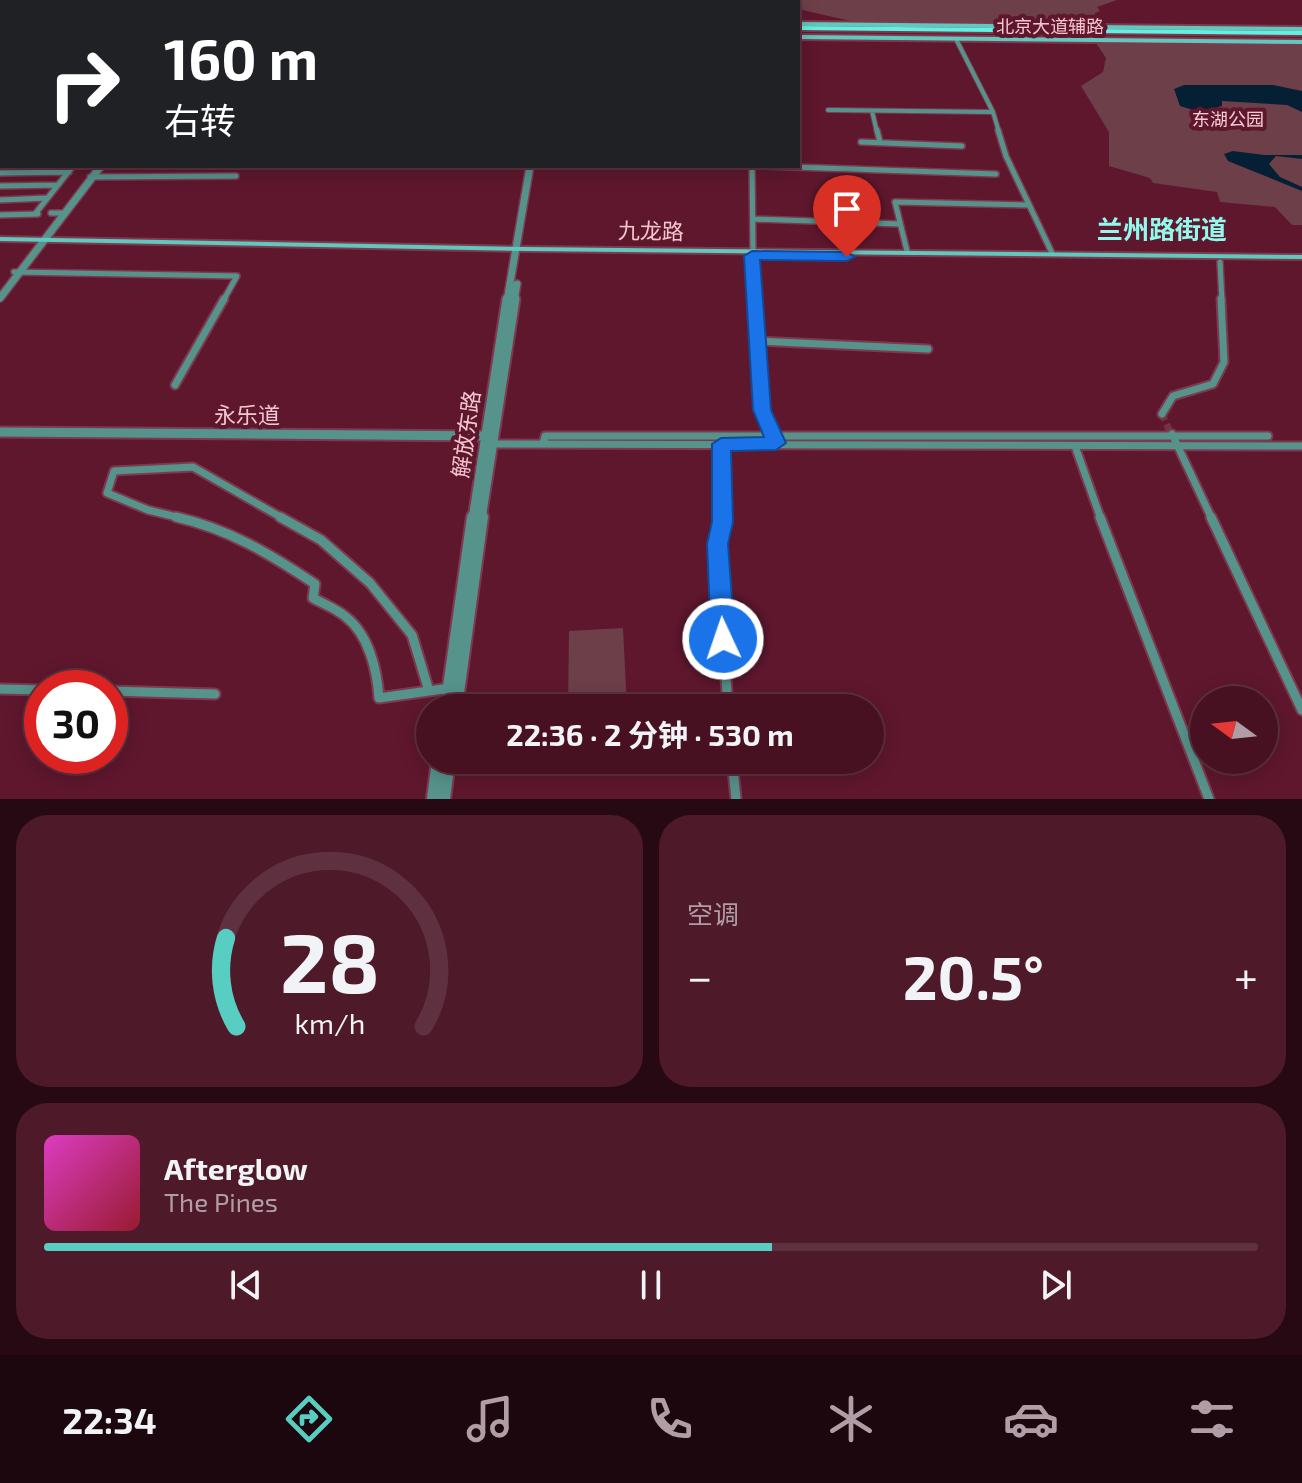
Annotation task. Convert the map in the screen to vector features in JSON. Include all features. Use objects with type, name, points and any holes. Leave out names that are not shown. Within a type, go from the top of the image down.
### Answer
[{"type":"main road","points":[[800,31],[1302,35]]},
{"type":"main road","name":"北京大道辅路","points":[[800,31],[956,39],[1302,35]]},
{"type":"main road","name":"九龙路","points":[[0,239],[39,243],[519,251],[907,251],[1302,257]]},
{"type":"main road","name":"九龙路","points":[[0,246],[39,243]]},
{"type":"main road","name":"九龙路","points":[[752,252],[1302,263]]},
{"type":"street","points":[[956,39],[993,112],[1006,156],[1052,253]]},
{"type":"street","points":[[828,110],[993,112]]},
{"type":"street","points":[[872,111],[880,142]]},
{"type":"street","points":[[861,142],[962,146]]},
{"type":"street","points":[[800,167],[996,174]]},
{"type":"street","points":[[0,292],[98,168]]},
{"type":"street","name":"解放东路","points":[[455,694],[489,439],[533,168]]},
{"type":"street","points":[[752,168],[752,252],[762,410],[776,443]]},
{"type":"street","points":[[0,173],[71,169]]},
{"type":"street","points":[[0,215],[37,214],[71,169]]},
{"type":"street","points":[[91,177],[236,176]]},
{"type":"street","points":[[0,186],[58,185]]},
{"type":"street","points":[[0,200],[47,198]]},
{"type":"street","points":[[907,251],[895,202],[1028,205]]},
{"type":"street","points":[[51,213],[63,213]]},
{"type":"street","points":[[753,219],[900,224]]},
{"type":"street","points":[[1162,414],[1173,396],[1213,384],[1224,362],[1220,262]]},
{"type":"street","points":[[0,298],[16,272]]},
{"type":"street","points":[[16,272],[237,276],[175,385]]},
{"type":"street","points":[[756,341],[928,349]]},
{"type":"street","name":"永乐道","points":[[0,434],[489,439]]},
{"type":"street","points":[[1171,434],[1181,448],[1302,710]]},
{"type":"street","points":[[1071,435],[1209,799]]},
{"type":"street","points":[[543,444],[545,436],[1268,436]]},
{"type":"street","points":[[489,439],[543,444],[1302,446]]},
{"type":"street","points":[[721,444],[722,522],[717,544],[727,694]]},
{"type":"street","points":[[429,691],[412,635],[370,583],[321,540],[193,467],[114,471],[107,493],[148,510],[212,525],[262,548],[315,584],[313,598],[350,620],[366,644],[378,678],[379,698],[454,688]]},
{"type":"street","name":"解放东路","points":[[452,694],[454,688]]},
{"type":"street","points":[[0,689],[24,690]]},
{"type":"street","points":[[128,692],[215,694]]},
{"type":"street","points":[[433,799],[436,774]]},
{"type":"street","points":[[444,799],[447,774]]},
{"type":"street","points":[[733,774],[736,799]]},
{"type":"green space","points":[[800,0],[1117,0],[1097,7],[1100,11],[1095,13],[1097,22],[855,22],[800,9]]},
{"type":"green space","name":"东湖公园","points":[[1096,43],[1302,44],[1302,225],[1292,225],[1275,207],[1220,202],[1217,192],[1153,183],[1150,178],[1109,166],[1109,132],[1081,86],[1103,72],[1106,58]]},
{"type":"green space","points":[[623,628],[626,694],[568,694],[569,631]]},
{"type":"water","points":[[1184,85],[1273,85],[1302,91],[1302,112],[1287,105],[1222,101],[1222,106],[1200,112],[1180,106],[1174,89]]},
{"type":"water","points":[[1233,151],[1302,155],[1302,159],[1276,156],[1269,164],[1280,177],[1302,187],[1302,191],[1228,161],[1224,154]]},
{"type":"tunnel","points":[[1162,414],[1170,432]]},
{"type":"district","name":"兰州路街道","points":[[1162,228]]},
{"type":"route","points":[[723,639],[717,544],[722,522],[721,444],[776,443],[762,410],[751,289],[752,256],[847,257]]}]
